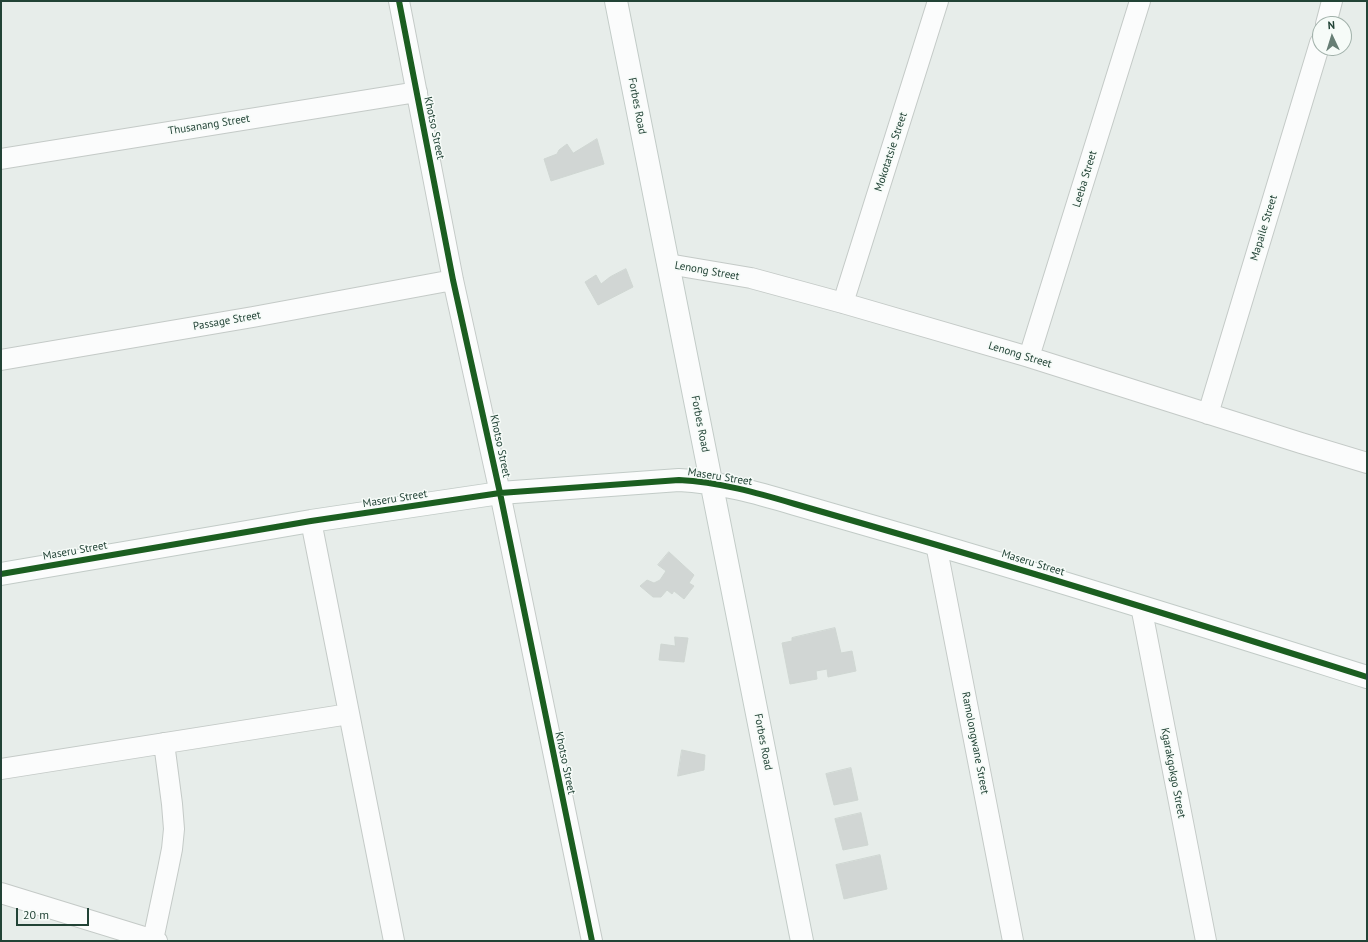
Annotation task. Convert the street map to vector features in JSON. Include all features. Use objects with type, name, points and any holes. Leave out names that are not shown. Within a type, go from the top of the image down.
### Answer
[{"type":"street","name":"Khotso Street","points":[[400,1],[416,92],[454,280],[500,493],[592,941]]},
{"type":"street","name":"Forbes Road","points":[[616,1],[802,941]]},
{"type":"street","name":"Mokotatsie Street","points":[[843,303],[938,1]]},
{"type":"street","name":"Leeba Street","points":[[1029,357],[1140,1]]},
{"type":"street","points":[[1328,16],[1332,1]]},
{"type":"street","name":"Mapaile Street","points":[[1208,414],[1316,56]]},
{"type":"street","name":"Thusanang Street","points":[[1,159],[416,92]]},
{"type":"street","name":"Lenong Street","points":[[668,264],[751,278],[843,303],[1029,357],[1367,463]]},
{"type":"street","name":"Passage Street","points":[[1,360],[253,317],[454,280]]},
{"type":"street","name":"Maseru Street","points":[[1,574],[311,521],[500,493],[680,480],[712,483],[758,493],[936,544],[1141,606],[1367,677]]},
{"type":"street","points":[[311,521],[394,941]]},
{"type":"street","name":"Ramolongwane Street","points":[[936,544],[1013,941]]},
{"type":"street","name":"Kgarakgokgo Street","points":[[1141,606],[1206,941]]},
{"type":"street","points":[[1,769],[349,714]]},
{"type":"street","points":[[1,893],[155,940],[172,849],[174,829],[164,743]]},
{"type":"building","points":[[597,139],[604,164],[551,181],[544,159],[557,154],[559,150],[567,144],[573,153]]},
{"type":"building","points":[[626,269],[633,287],[598,305],[585,282],[596,275],[601,284],[610,277]]},
{"type":"building","points":[[669,552],[694,575],[689,583],[694,586],[684,599],[674,591],[672,594],[667,590],[661,597],[653,597],[640,586],[647,580],[654,583],[660,580],[666,571],[658,565]]},
{"type":"building","points":[[835,628],[841,653],[852,651],[856,671],[828,677],[827,669],[816,671],[817,679],[790,684],[782,643],[792,641],[792,638]]},
{"type":"building","points":[[675,637],[688,638],[684,662],[659,660],[661,644],[675,646]]},
{"type":"building","points":[[682,750],[705,755],[704,770],[678,776]]},
{"type":"building","points":[[851,768],[858,800],[834,805],[826,774]]},
{"type":"building","points":[[861,813],[868,845],[843,850],[835,819]]},
{"type":"building","points":[[880,855],[887,889],[844,899],[836,865]]},
{"type":"cycle path","points":[[399,1],[453,280],[500,493],[592,941]]},
{"type":"cycle path","points":[[1,574],[311,521],[500,493],[679,480],[694,481],[753,492],[958,551],[1367,677]]}]
